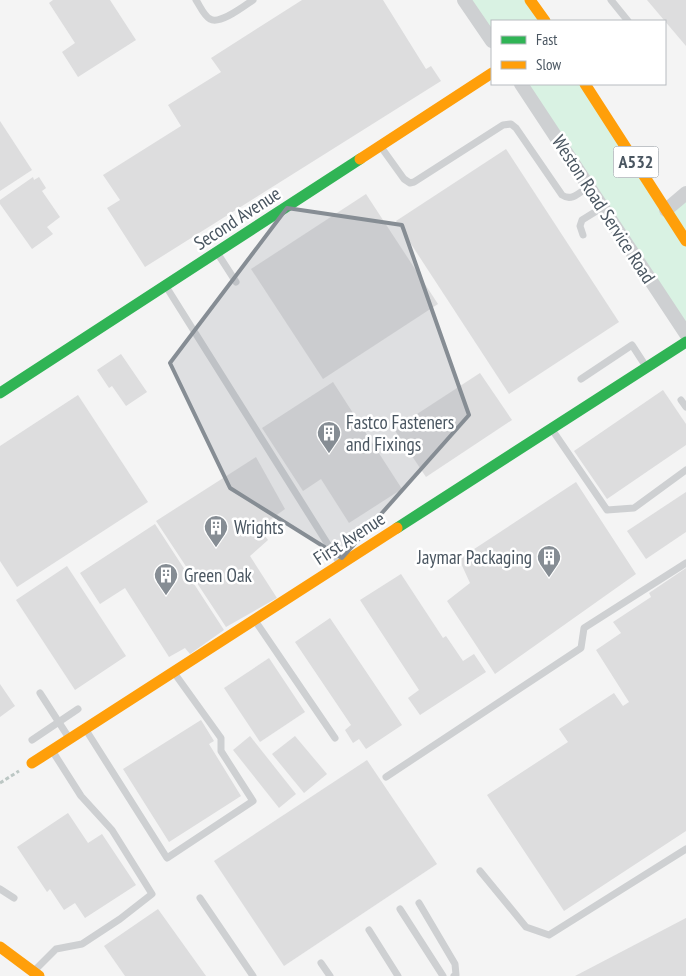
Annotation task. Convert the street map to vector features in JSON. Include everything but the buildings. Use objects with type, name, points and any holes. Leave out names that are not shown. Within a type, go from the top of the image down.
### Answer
[{"type":"street","points":[[464,0],[491,40]]},
{"type":"street","points":[[535,2],[544,20]]},
{"type":"street","name":"Second Avenue","points":[[0,393],[491,74]]},
{"type":"street","name":"Weston Road Service Road","points":[[523,85],[686,334]]},
{"type":"street","name":"A532","points":[[586,85],[686,241]]},
{"type":"street","points":[[666,210],[686,193]]},
{"type":"street","name":"First Avenue","points":[[32,763],[686,342]]},
{"type":"street","points":[[0,946],[37,974]]},
{"type":"lane","points":[[196,0],[210,19],[222,20],[253,0]]},
{"type":"lane","points":[[611,0],[627,20]]},
{"type":"lane","points":[[380,146],[404,179],[410,183],[503,125],[510,124],[516,128],[562,195],[567,199],[572,198],[589,186]]},
{"type":"lane","points":[[583,235],[580,226],[582,220],[603,207]]},
{"type":"lane","points":[[216,252],[236,282]]},
{"type":"lane","points":[[165,286],[340,564]]},
{"type":"lane","points":[[581,379],[632,345],[647,368]]},
{"type":"lane","points":[[681,400],[686,407]]},
{"type":"lane","points":[[552,428],[607,510],[634,508],[686,470]]},
{"type":"lane","points":[[386,778],[581,648],[584,628],[686,563]]},
{"type":"lane","points":[[254,620],[335,738]]},
{"type":"lane","points":[[84,728],[167,858],[253,801],[221,751],[221,738],[174,672]]},
{"type":"lane","points":[[40,693],[70,738]]},
{"type":"lane","points":[[32,740],[78,709]]},
{"type":"lane","points":[[37,974],[56,949],[82,944],[120,919],[152,894],[112,830],[81,796],[52,750]]},
{"type":"lane","points":[[480,871],[526,927],[549,935],[686,849]]},
{"type":"lane","points":[[0,889],[14,898]]},
{"type":"lane","points":[[200,898],[252,976]]},
{"type":"lane","points":[[419,903],[456,964],[456,975],[454,976]]},
{"type":"lane","points":[[400,909],[442,976]]},
{"type":"lane","points":[[369,930],[398,976]]},
{"type":"lane","points":[[321,963],[330,976]]},
{"type":"highlighted area","points":[[287,208],[402,225],[469,415],[342,558],[230,488],[170,363]]},
{"type":"green space","points":[[464,0],[530,0],[544,20],[491,20],[491,40]]},
{"type":"green space","points":[[522,85],[586,85],[666,210],[686,199],[686,334]]},
{"type":"traffic: fast","points":[[0,393],[360,159]]},
{"type":"traffic: fast","points":[[397,528],[686,342]]},
{"type":"traffic: slow","points":[[530,0],[544,20]]},
{"type":"traffic: slow","points":[[360,159],[491,74]]},
{"type":"traffic: slow","points":[[586,85],[686,241]]},
{"type":"traffic: slow","points":[[32,763],[397,528]]},
{"type":"traffic: slow","points":[[0,947],[39,976]]},
{"type":"place","name":"Fastco Fasteners and Fixings","points":[[329,454]]},
{"type":"place","name":"Wrights","points":[[216,548]]},
{"type":"place","name":"Jaymar Packaging","points":[[549,578]]},
{"type":"place","name":"Green Oak","points":[[166,596]]}]
